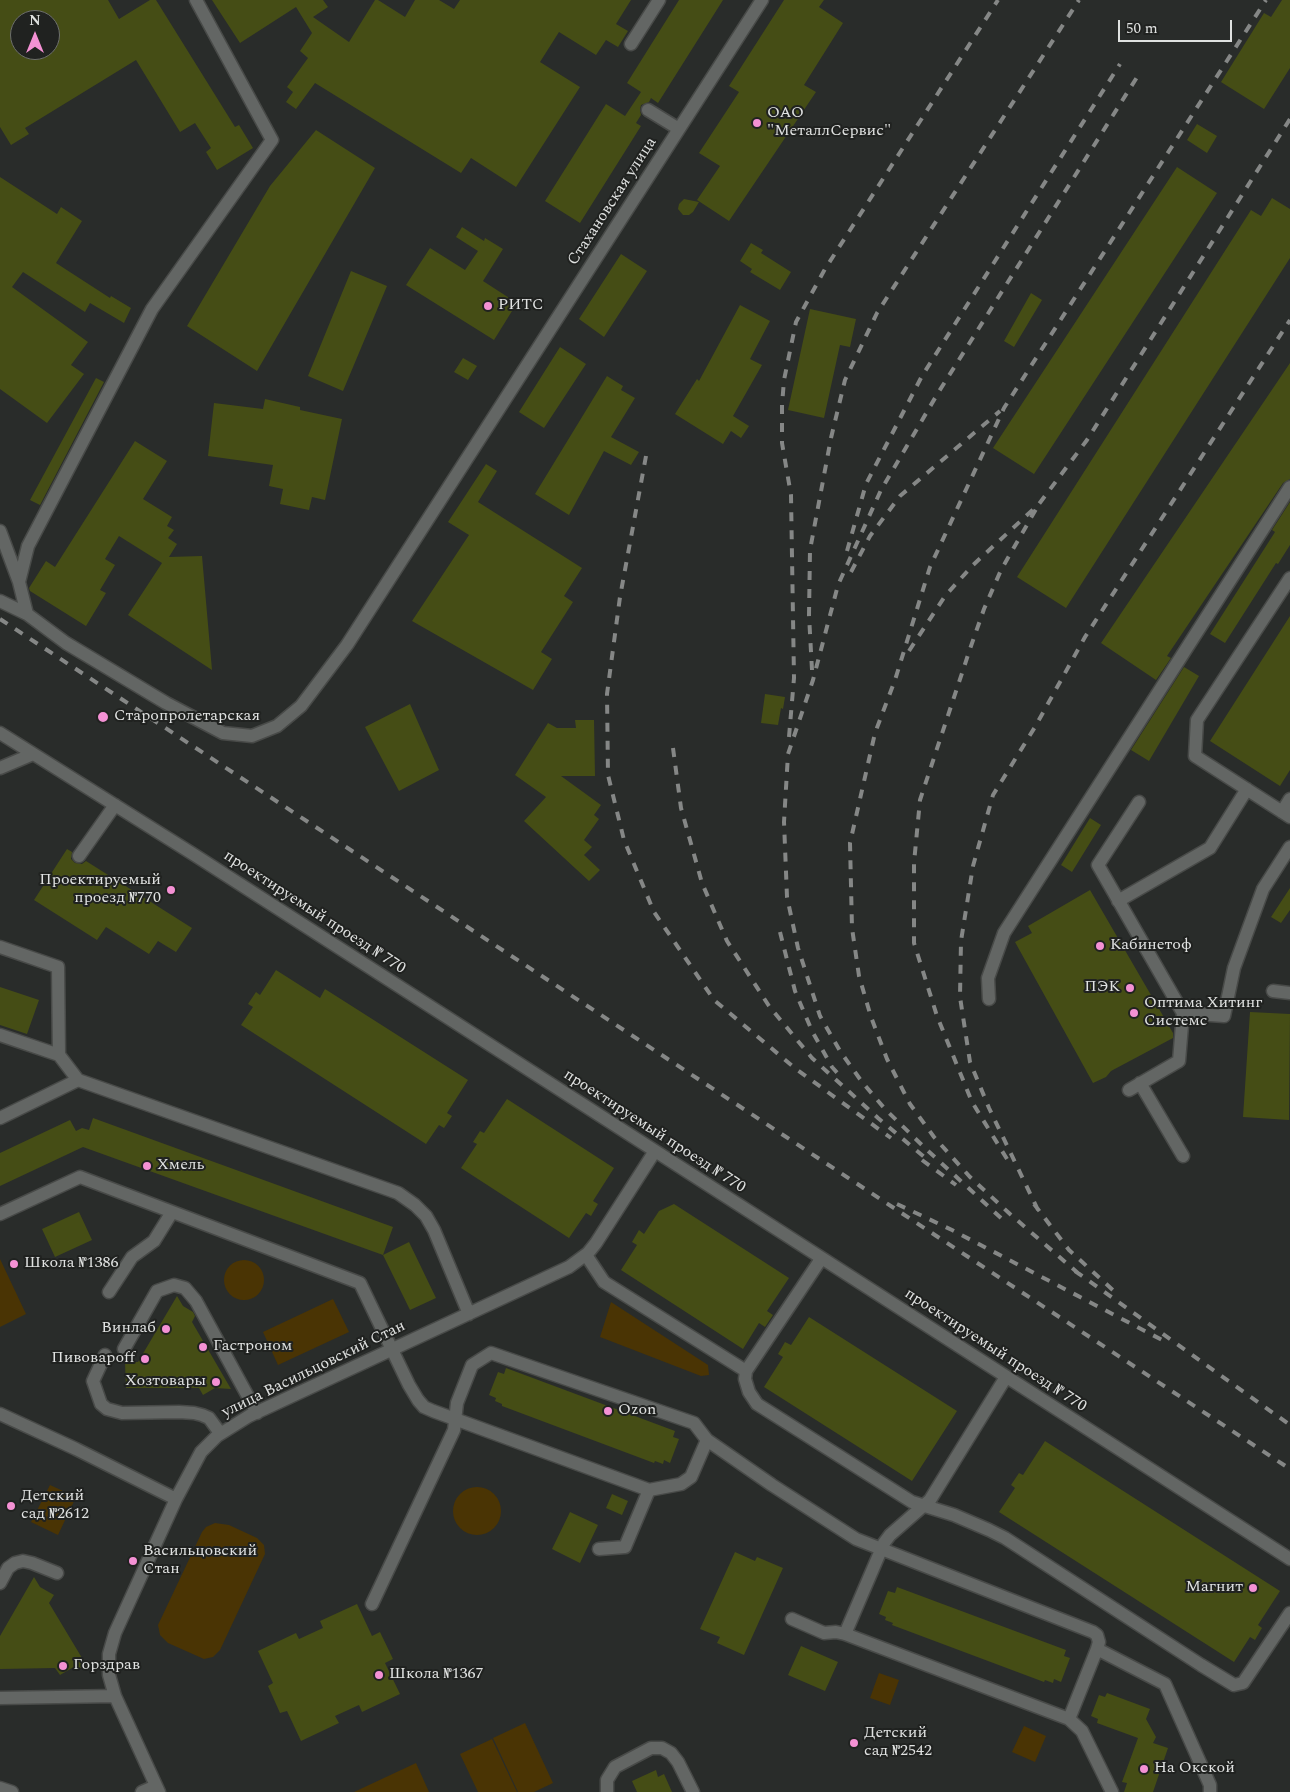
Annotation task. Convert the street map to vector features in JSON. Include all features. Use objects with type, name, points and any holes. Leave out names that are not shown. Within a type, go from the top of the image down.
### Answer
[{"type":"street","points":[[19,582],[28,546],[152,308],[272,140],[196,0]]},
{"type":"street","points":[[631,44],[659,0]]},
{"type":"street","name":"Стахановская улица","points":[[0,601],[27,614],[66,643],[166,703],[223,733],[252,736],[277,726],[301,706],[347,645],[762,0]]},
{"type":"street","points":[[648,110],[679,129]]},
{"type":"street","points":[[988,999],[988,978],[1004,933],[1290,487]]},
{"type":"street","points":[[0,531],[19,582],[27,614]]},
{"type":"street","points":[[1290,578],[1197,720],[1195,756],[1286,814],[1290,799]]},
{"type":"street","name":"проектируемый проезд № 770","points":[[0,733],[1290,1559]]},
{"type":"street","points":[[0,768],[33,754]]},
{"type":"street","points":[[1118,901],[1210,848],[1247,790]]},
{"type":"street","points":[[1139,802],[1098,865],[1183,1012],[1179,1061],[1135,1086],[1183,1156]]},
{"type":"street","points":[[79,856],[115,806]]},
{"type":"street","points":[[1183,1012],[1224,1016],[1234,968],[1263,889],[1290,847]]},
{"type":"street","points":[[0,947],[58,967],[59,1055]]},
{"type":"street","points":[[1273,991],[1290,993]]},
{"type":"street","points":[[0,1035],[59,1055],[78,1080],[398,1193],[426,1216],[434,1230],[469,1314]]},
{"type":"street","points":[[0,1118],[78,1080]]},
{"type":"street","name":"улица Васильцовский Стан","points":[[158,1789],[115,1696],[109,1675],[109,1654],[111,1644],[176,1499],[200,1452],[220,1433],[257,1413],[569,1267],[586,1255],[596,1243],[655,1152]]},
{"type":"street","points":[[0,1214],[80,1177],[360,1283],[409,1385],[424,1406],[455,1420],[648,1490],[681,1484],[691,1477],[707,1440]]},
{"type":"street","points":[[109,1292],[132,1257],[154,1241],[172,1212]]},
{"type":"street","points":[[586,1255],[604,1282],[746,1371]]},
{"type":"street","points":[[821,1259],[746,1371],[745,1379],[749,1392],[757,1404],[912,1502],[954,1515],[1005,1538],[1200,1665],[1234,1685],[1243,1683],[1290,1613]]},
{"type":"street","points":[[124,1349],[157,1292],[174,1285],[186,1288],[196,1301],[257,1413]]},
{"type":"street","points":[[372,1604],[454,1430],[457,1403],[472,1365],[491,1353],[694,1423],[707,1440],[851,1536],[1093,1632],[1097,1635],[1099,1642],[1069,1719]]},
{"type":"street","points":[[105,1356],[93,1381],[102,1404],[107,1409],[122,1413],[180,1412],[202,1415],[209,1418],[220,1433]]},
{"type":"street","points":[[845,1634],[890,1535],[930,1500],[1006,1377]]},
{"type":"street","points":[[0,1414],[76,1449],[176,1499]]},
{"type":"street","points":[[599,1549],[625,1547],[648,1490]]},
{"type":"street","points":[[0,1583],[8,1568],[14,1563],[23,1561],[32,1562],[57,1573]]},
{"type":"street","points":[[792,1619],[824,1633],[845,1634],[1069,1719],[1082,1731],[1112,1792]]},
{"type":"street","points":[[1097,1649],[1164,1684],[1210,1785],[1210,1792]]},
{"type":"street","points":[[0,1698],[115,1696]]},
{"type":"street","points":[[607,1792],[607,1780],[615,1767],[651,1748],[662,1748],[671,1753],[678,1762],[693,1792]]},
{"type":"street","points":[[0,1788],[12,1792]]},
{"type":"street","points":[[142,1792],[158,1789]]},
{"type":"shaded area","points":[[0,1259],[26,1314],[0,1327]]},
{"type":"shaded area","points":[[244,1260],[258,1266],[264,1280],[258,1294],[244,1300],[230,1294],[224,1280],[230,1266]]},
{"type":"shaded area","points":[[333,1299],[349,1332],[278,1365],[263,1332]]},
{"type":"shaded area","points":[[611,1302],[708,1365],[709,1375],[701,1376],[600,1337]]},
{"type":"shaded area","points":[[50,1485],[76,1497],[58,1535],[31,1522]]},
{"type":"shaded area","points":[[477,1487],[486,1489],[494,1494],[499,1502],[501,1511],[499,1520],[494,1528],[486,1533],[477,1535],[468,1533],[460,1528],[455,1520],[453,1511],[455,1502],[460,1494],[468,1489]]},
{"type":"shaded area","points":[[215,1523],[229,1525],[257,1538],[264,1545],[265,1554],[220,1650],[213,1657],[204,1659],[168,1643],[160,1635],[158,1625],[202,1532],[206,1527]]},
{"type":"shaded area","points":[[879,1673],[899,1680],[890,1705],[870,1698]]},
{"type":"shaded area","points":[[525,1723],[553,1783],[534,1792],[518,1792],[493,1738]]},
{"type":"shaded area","points":[[1024,1726],[1046,1736],[1035,1762],[1012,1752]]},
{"type":"shaded area","points":[[492,1739],[517,1792],[478,1792],[460,1754]]},
{"type":"shaded area","points":[[416,1763],[429,1792],[354,1792]]},
{"type":"building","points":[[0,0],[108,0],[119,19],[150,0],[156,0],[235,127],[239,125],[253,148],[217,170],[206,152],[211,148],[195,123],[180,132],[136,60],[25,128],[29,134],[11,145],[0,127]]},
{"type":"building","points":[[212,0],[323,0],[328,7],[313,17],[349,42],[375,0],[405,17],[415,0],[439,0],[454,9],[460,0],[631,0],[616,24],[628,31],[618,47],[606,40],[596,55],[559,32],[540,62],[580,87],[516,187],[471,158],[461,173],[315,83],[296,109],[286,102],[293,92],[287,87],[308,58],[300,51],[312,33],[296,7],[240,43]]},
{"type":"building","points":[[679,0],[723,0],[658,103],[651,98],[649,102],[641,105],[641,115],[636,123],[641,126],[580,223],[545,201],[606,104],[625,116],[641,92],[627,83]]},
{"type":"building","name":"ОАО \"МеталлСервис\"","points":[[784,0],[824,0],[819,7],[843,23],[804,85],[816,92],[729,221],[697,200],[720,166],[699,153],[739,92],[729,86]]},
{"type":"building","points":[[1282,0],[1290,0],[1290,68],[1264,109],[1221,82],[1264,13],[1271,17]]},
{"type":"building","points":[[1197,124],[1217,136],[1207,153],[1187,140]]},
{"type":"building","points":[[316,130],[375,168],[257,371],[187,326],[270,186]]},
{"type":"building","points":[[1177,167],[1217,193],[1034,474],[993,448]]},
{"type":"building","points":[[0,177],[57,214],[61,207],[82,221],[56,263],[110,298],[111,296],[131,308],[124,323],[90,303],[85,312],[23,272],[12,287],[88,342],[71,365],[84,374],[47,423],[0,389]]},
{"type":"building","points":[[1272,198],[1290,209],[1290,258],[1066,608],[1017,577],[1251,210],[1261,216]]},
{"type":"building","points":[[684,199],[699,202],[689,215],[683,215],[678,209],[679,204]]},
{"type":"building","points":[[462,227],[484,241],[485,238],[503,249],[483,281],[517,303],[494,340],[406,285],[430,248],[465,270],[478,251],[456,237]]},
{"type":"building","points":[[751,243],[763,250],[761,253],[791,272],[780,290],[750,272],[752,269],[740,261]]},
{"type":"building","points":[[621,254],[647,271],[604,337],[579,319]]},
{"type":"building","points":[[351,271],[387,286],[343,391],[308,376]]},
{"type":"building","points":[[1031,293],[1042,300],[1014,347],[1004,341]]},
{"type":"building","points":[[740,305],[770,321],[750,359],[762,365],[733,416],[749,426],[741,438],[731,431],[723,444],[675,414],[697,379],[699,381]]},
{"type":"building","points":[[810,309],[856,319],[850,347],[840,345],[824,418],[788,410]]},
{"type":"building","points":[[560,347],[586,364],[544,428],[519,412]]},
{"type":"building","points":[[463,358],[477,366],[468,380],[454,372]]},
{"type":"building","points":[[1290,363],[1290,479],[1283,483],[1167,656],[1171,658],[1156,680],[1101,643]]},
{"type":"building","points":[[607,376],[623,386],[621,390],[635,398],[611,437],[639,452],[631,465],[604,451],[569,515],[535,494]]},
{"type":"building","points":[[96,378],[104,382],[40,505],[30,500]]},
{"type":"building","points":[[265,399],[300,407],[300,410],[342,419],[325,500],[312,497],[309,510],[280,504],[283,489],[269,486],[273,465],[208,456],[214,403],[263,409]]},
{"type":"building","points":[[135,441],[167,461],[143,499],[172,517],[167,526],[174,530],[168,538],[177,544],[169,557],[202,556],[212,670],[128,615],[162,563],[119,536],[105,559],[115,565],[100,590],[106,593],[86,626],[30,591],[29,588],[46,561],[55,567]]},
{"type":"building","points":[[486,464],[497,471],[478,502],[582,568],[564,596],[573,602],[541,652],[552,659],[533,690],[412,621],[469,535],[448,522]]},
{"type":"building","points":[[1290,502],[1290,545],[1278,564],[1276,563],[1225,643],[1210,634],[1275,532],[1272,530]]},
{"type":"building","points":[[1290,616],[1290,770],[1280,786],[1210,741]]},
{"type":"building","points":[[1184,667],[1199,676],[1149,761],[1131,750]]},
{"type":"building","points":[[765,694],[785,697],[778,725],[761,723]]},
{"type":"building","points":[[410,704],[439,770],[399,791],[365,727]]},
{"type":"building","points":[[575,720],[594,720],[595,776],[561,776],[601,805],[594,815],[599,819],[584,840],[592,847],[584,855],[600,870],[589,881],[524,821],[546,797],[515,775],[548,723],[557,728],[576,728]]},
{"type":"building","points":[[1090,818],[1101,825],[1072,872],[1061,865]]},
{"type":"building","points":[[67,849],[72,852],[71,859],[75,863],[82,864],[86,861],[192,928],[176,952],[158,941],[149,954],[106,927],[97,940],[34,900]]},
{"type":"building","points":[[1290,888],[1290,910],[1281,923],[1271,917]]},
{"type":"building","points":[[1090,890],[1173,1033],[1173,1038],[1111,1071],[1106,1077],[1093,1083],[1015,942],[1032,933],[1028,926]]},
{"type":"building","points":[[276,970],[320,998],[325,989],[468,1080],[447,1113],[452,1116],[444,1128],[439,1125],[426,1144],[241,1025],[253,1007],[248,1004],[256,992],[260,995]]},
{"type":"building","points":[[0,987],[39,1000],[27,1034],[0,1025]]},
{"type":"building","points":[[1250,1012],[1290,1014],[1289,1120],[1243,1117]]},
{"type":"building","points":[[507,1099],[614,1168],[593,1201],[598,1204],[591,1216],[586,1213],[569,1238],[461,1168],[477,1144],[473,1142],[480,1131],[484,1133]]},
{"type":"building","points":[[93,1118],[393,1227],[383,1255],[83,1147],[0,1186],[0,1153],[70,1120],[76,1131],[82,1128],[89,1130]]},
{"type":"building","points":[[674,1204],[789,1278],[767,1311],[773,1315],[765,1327],[759,1323],[743,1349],[621,1270],[637,1245],[632,1242],[639,1230],[644,1234],[659,1211]]},
{"type":"building","points":[[79,1212],[92,1240],[55,1257],[42,1229]]},
{"type":"building","points":[[409,1242],[436,1298],[410,1310],[383,1255]]},
{"type":"building","points":[[177,1296],[183,1306],[193,1312],[195,1316],[192,1322],[231,1389],[215,1388],[203,1395],[199,1388],[126,1388],[125,1362],[138,1362]]},
{"type":"building","points":[[809,1317],[957,1411],[912,1481],[764,1387],[783,1357],[778,1354],[785,1342],[791,1345]]},
{"type":"building","points":[[506,1368],[675,1431],[673,1437],[679,1439],[670,1463],[664,1460],[663,1464],[655,1461],[654,1463],[502,1406],[502,1404],[495,1401],[496,1398],[489,1395],[498,1372],[504,1374]]},
{"type":"building","points":[[1045,1441],[1280,1591],[1258,1625],[1262,1628],[1255,1640],[1250,1637],[1234,1662],[999,1512],[1015,1488],[1011,1485],[1019,1473],[1023,1475]]},
{"type":"building","points":[[612,1494],[628,1501],[622,1515],[606,1508]]},
{"type":"building","points":[[570,1512],[598,1525],[580,1563],[552,1549]]},
{"type":"building","points":[[735,1552],[755,1561],[757,1557],[783,1568],[744,1655],[717,1643],[720,1637],[700,1629]]},
{"type":"building","points":[[34,1577],[40,1587],[54,1595],[49,1603],[88,1668],[72,1668],[60,1675],[55,1668],[0,1669],[0,1636]]},
{"type":"building","points":[[897,1587],[1066,1650],[1064,1656],[1070,1658],[1061,1682],[1054,1679],[1053,1683],[1045,1680],[1044,1682],[892,1625],[893,1623],[885,1620],[886,1617],[879,1614],[888,1591],[895,1593]]},
{"type":"building","points":[[357,1604],[372,1636],[380,1632],[393,1659],[385,1663],[400,1694],[362,1712],[359,1705],[335,1716],[339,1723],[301,1741],[287,1711],[280,1713],[268,1686],[273,1683],[258,1651],[296,1633],[299,1639],[323,1628],[320,1621]]},
{"type":"building","points":[[801,1646],[838,1662],[825,1691],[788,1675]]},
{"type":"building","points":[[1107,1693],[1150,1709],[1146,1719],[1156,1737],[1153,1743],[1168,1748],[1153,1792],[1124,1792],[1127,1783],[1122,1782],[1138,1738],[1097,1723],[1098,1719],[1091,1716],[1099,1695],[1105,1697]]},
{"type":"building","points":[[656,1770],[658,1777],[664,1774],[672,1792],[637,1792],[632,1781]]},
{"type":"railway","points":[[789,737],[794,678],[791,495],[782,443],[782,405],[784,380],[796,322],[825,269],[998,0]]},
{"type":"railway","points":[[812,670],[809,615],[810,550],[831,438],[845,380],[877,313],[1079,0]]},
{"type":"railway","points":[[1079,1274],[970,1177],[934,1137],[910,1104],[887,1059],[871,1017],[859,976],[852,928],[850,843],[875,733],[895,680],[930,567],[1004,408],[1266,0]]},
{"type":"railway","points":[[847,551],[866,484],[922,376],[1120,64]]},
{"type":"railway","points":[[1001,1218],[885,1109],[862,1082],[840,1051],[820,1016],[798,948],[787,897],[784,822],[788,754],[813,680],[838,585],[881,490],[938,393],[1139,74]]},
{"type":"railway","points":[[909,651],[945,596],[973,565],[1039,504],[1087,440],[1290,119]]},
{"type":"railway","points":[[1038,1210],[989,1108],[970,1062],[960,997],[961,941],[973,866],[993,795],[1035,727],[1085,637],[1290,320]]},
{"type":"railway","points":[[851,572],[870,536],[900,496],[1000,411]]},
{"type":"railway","points":[[646,456],[620,597],[607,694],[608,775],[624,840],[654,912],[714,1000],[796,1069],[891,1138]]},
{"type":"railway","points":[[1007,1159],[972,1102],[937,1016],[914,943],[914,863],[920,800],[970,649],[984,609],[1001,570],[1039,504]]},
{"type":"railway","points":[[0,619],[1290,1469]]},
{"type":"railway","points":[[673,748],[681,808],[702,883],[727,941],[769,1006],[812,1058],[929,1161]]},
{"type":"railway","points":[[780,932],[795,991],[812,1031],[832,1067],[842,1078]]},
{"type":"railway","points":[[922,1160],[956,1185]]},
{"type":"railway","points":[[897,1204],[952,1230],[1164,1341]]},
{"type":"railway","points":[[1034,1204],[1069,1250],[1115,1292]]},
{"type":"railway","points":[[1075,1271],[1290,1425]]},
{"type":"place","name":"ОАО \"МеталлСервис\"","points":[[757,123]]},
{"type":"place","name":"РИТС","points":[[488,306]]},
{"type":"place","name":"Старопролетарская","points":[[103,717]]},
{"type":"place","name":"Проектируемый проезд №770","points":[[171,890]]},
{"type":"place","name":"Кабинетоф","points":[[1100,946]]},
{"type":"place","name":"ПЭК","points":[[1130,988]]},
{"type":"place","name":"Оптима Хитинг Системс","points":[[1134,1013]]},
{"type":"place","name":"Хмель","points":[[147,1166]]},
{"type":"place","name":"Школа №1386","points":[[14,1264]]},
{"type":"place","name":"Винлаб","points":[[166,1329]]},
{"type":"place","name":"Гастроном","points":[[203,1347]]},
{"type":"place","name":"Пивовароff","points":[[145,1359]]},
{"type":"place","name":"Хозтовары","points":[[216,1382]]},
{"type":"place","name":"Ozon","points":[[608,1411]]},
{"type":"place","name":"Детский сад №2612","points":[[11,1506]]},
{"type":"place","name":"Васильцовский Стан","points":[[133,1561]]},
{"type":"place","name":"Магнит","points":[[1253,1588]]},
{"type":"place","name":"Горздрав","points":[[63,1666]]},
{"type":"place","name":"Школа №1367","points":[[379,1675]]},
{"type":"place","name":"Детский сад №2542","points":[[854,1743]]},
{"type":"place","name":"На Окской","points":[[1144,1769]]}]
